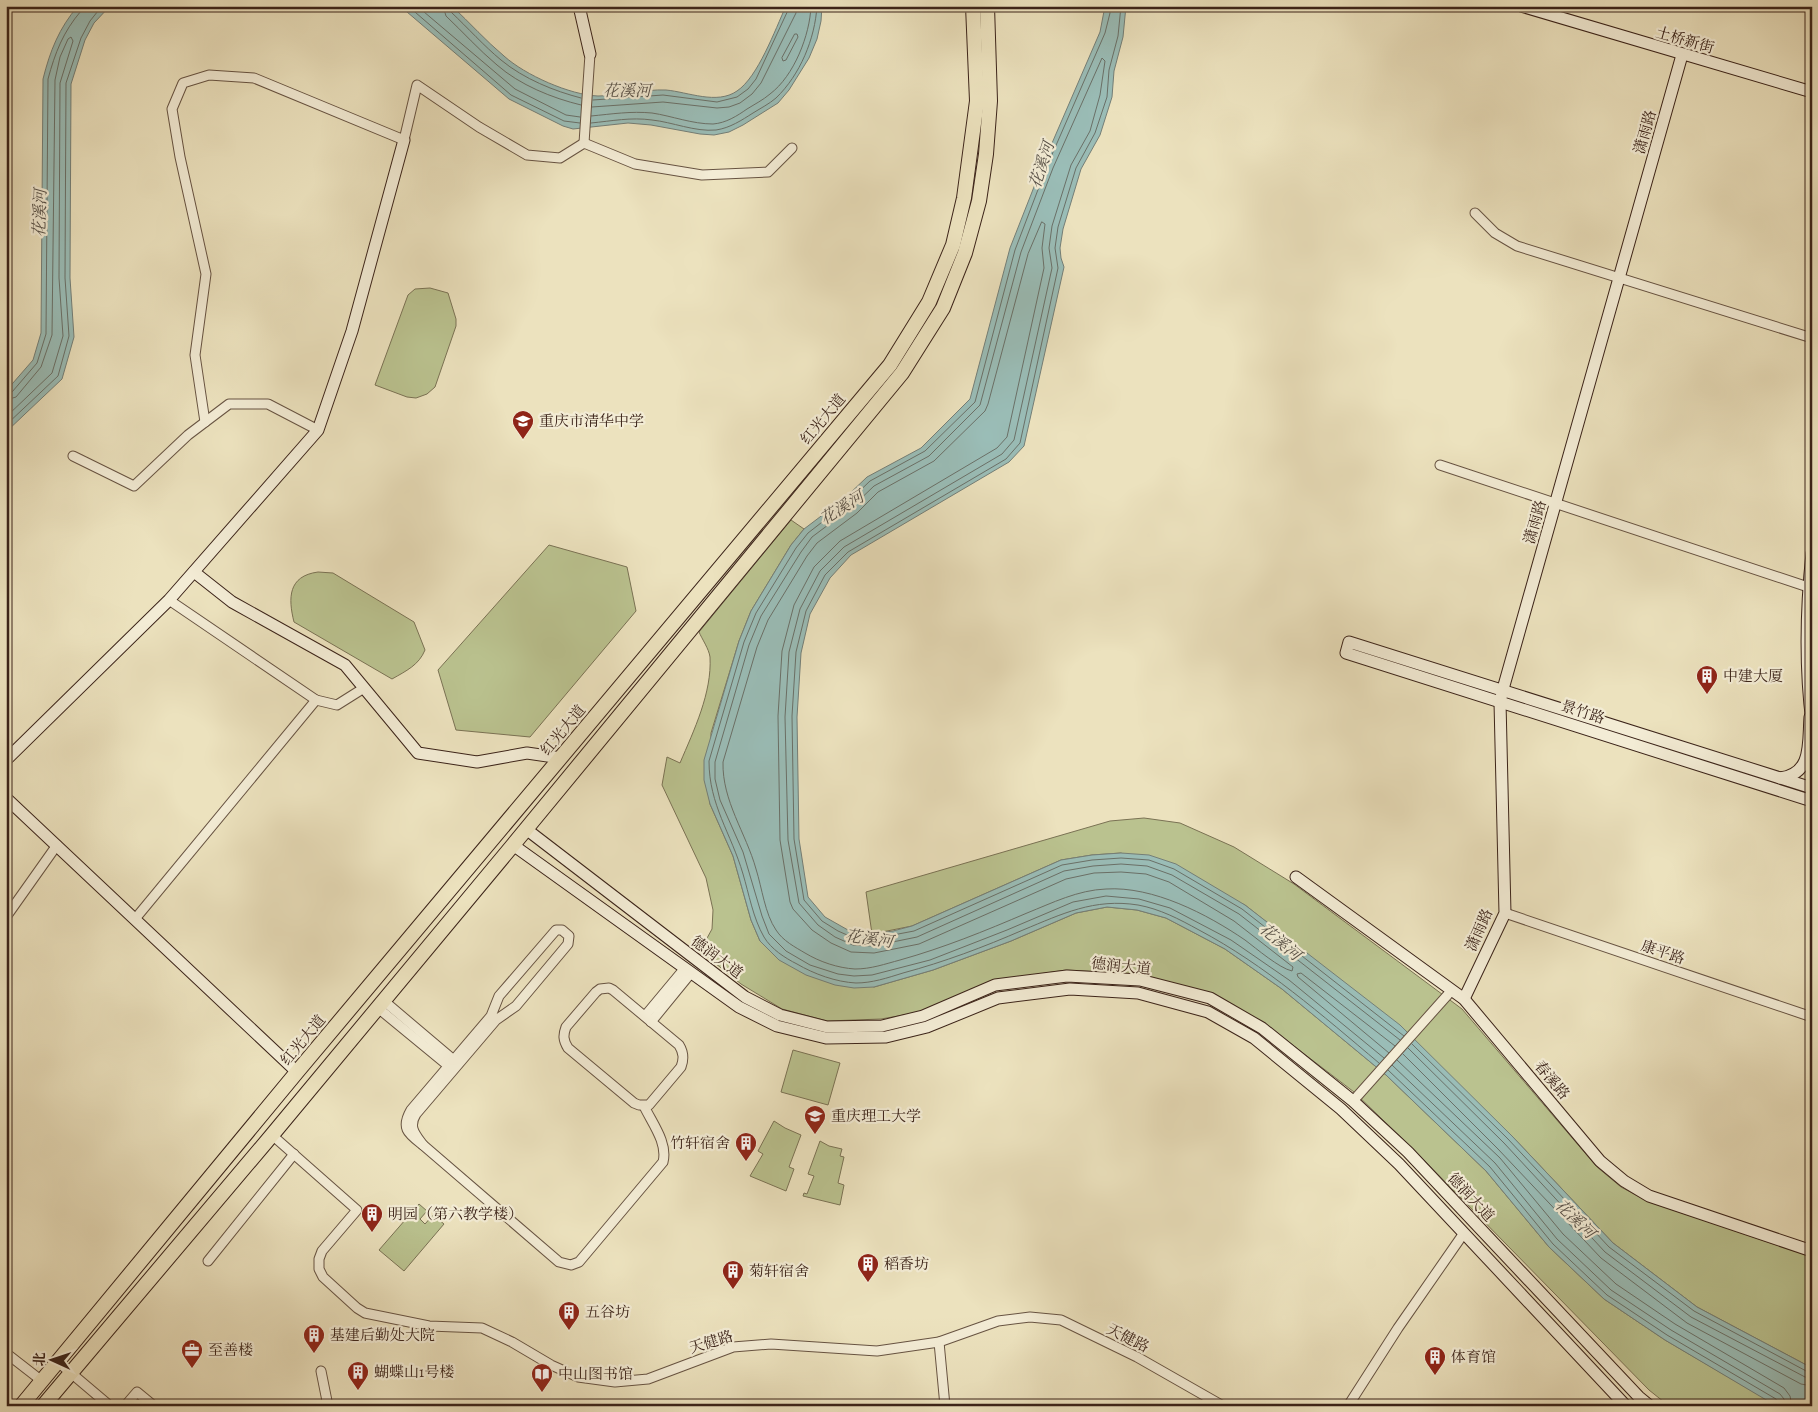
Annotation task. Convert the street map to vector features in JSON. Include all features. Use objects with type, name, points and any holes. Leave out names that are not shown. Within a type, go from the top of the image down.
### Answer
[{"type":"main road","points":[[579,6],[590,54]]},
{"type":"main road","name":"红光大道","points":[[21,1406],[297,1072],[890,365],[929,302],[953,244],[964,198],[977,100],[973,6]]},
{"type":"main road","points":[[46,1405],[71,1372],[272,1135],[899,378],[943,308],[965,253],[979,201],[986,154],[990,101],[987,6]]},
{"type":"main road","name":"土桥新街","points":[[1521,6],[1812,92]]},
{"type":"main road","name":"潇雨路","points":[[1464,999],[1505,913],[1500,702],[1503,689],[1682,55]]},
{"type":"main road","points":[[6,760],[169,600],[318,430],[352,331],[404,140]]},
{"type":"main road","points":[[1780,778],[1789,777],[1796,773],[1806,762],[1810,711],[1808,587],[1812,553]]},
{"type":"main road","points":[[194,572],[232,602],[345,665],[418,752],[477,762],[527,753],[561,758]]},
{"type":"main road","name":"景竹路","points":[[1812,788],[1503,689],[1348,647],[1500,702],[1812,801]]},
{"type":"main road","points":[[1810,711],[1812,724]]},
{"type":"main road","points":[[6,798],[297,1072]]},
{"type":"main road","name":"德润大道","points":[[526,829],[745,997],[780,1015],[827,1026],[882,1026],[924,1016],[995,985],[1067,976],[1140,980],[1210,998],[1262,1028],[1353,1101],[1408,1152],[1632,1390],[1650,1406]]},
{"type":"main road","name":"德润大道","points":[[513,845],[739,1007],[777,1026],[826,1038],[886,1036],[927,1027],[998,998],[1070,988],[1138,993],[1208,1012],[1254,1038],[1341,1109],[1399,1164],[1626,1406]]},
{"type":"main road","name":"春溪路","points":[[1296,877],[1464,999],[1600,1161],[1624,1181],[1649,1196],[1812,1251]]},
{"type":"street","points":[[584,143],[590,54]]},
{"type":"street","points":[[205,422],[195,355],[206,274],[180,157],[172,110],[183,83],[209,75],[254,78],[404,140],[417,85],[479,127],[527,155],[560,158],[584,143]]},
{"type":"street","points":[[584,143],[635,164],[702,175],[768,172],[792,148]]},
{"type":"street","points":[[1475,213],[1495,233],[1517,246],[1812,338]]},
{"type":"street","points":[[73,456],[134,486],[188,435],[229,404],[268,404],[318,430]]},
{"type":"street","points":[[1440,465],[1808,587]]},
{"type":"street","points":[[169,600],[316,700],[337,705],[364,688]]},
{"type":"street","points":[[135,919],[316,700]]},
{"type":"street","points":[[6,917],[57,845]]},
{"type":"street","name":"康平路","points":[[1505,913],[1812,1017]]},
{"type":"street","points":[[454,1065],[491,1016],[499,996],[554,932],[562,930],[568,936],[568,944],[516,1006],[496,1020],[454,1065],[411,1110],[406,1120],[408,1132],[559,1262],[571,1265],[579,1262],[663,1162],[665,1151],[663,1144],[644,1106]]},
{"type":"street","points":[[648,1019],[688,970]]},
{"type":"street","points":[[604,988],[613,990],[648,1019],[679,1045],[683,1050],[683,1062],[653,1102],[644,1106],[634,1103],[568,1048],[563,1037],[566,1027],[596,992],[604,988]]},
{"type":"street","points":[[1353,1101],[1452,990]]},
{"type":"street","points":[[381,1004],[454,1065]]},
{"type":"street","points":[[208,1261],[294,1154],[272,1135]]},
{"type":"street","name":"天健路","points":[[294,1154],[357,1210],[322,1251],[319,1259],[319,1269],[323,1277],[356,1308],[378,1316],[430,1326],[482,1328],[512,1342],[551,1365],[578,1376],[615,1382],[648,1378],[732,1347],[771,1344],[877,1351],[939,1342],[998,1321],[1030,1318],[1061,1320],[1137,1357],[1223,1406]]},
{"type":"street","points":[[1348,1406],[1398,1328],[1464,1233]]},
{"type":"street","points":[[939,1342],[945,1406]]},
{"type":"street","points":[[6,1353],[37,1386],[46,1405]]},
{"type":"street","points":[[58,1362],[110,1406]]},
{"type":"street","points":[[321,1371],[328,1406]]},
{"type":"street","points":[[125,1406],[137,1392],[154,1406]]},
{"type":"green space","points":[[430,288],[448,293],[456,319],[456,326],[435,387],[427,394],[416,398],[407,397],[375,385],[408,295],[415,289]]},
{"type":"green space","points":[[791,520],[804,529],[791,545],[751,611],[739,641],[711,733],[710,804],[733,856],[751,920],[760,941],[874,987],[933,970],[1011,941],[1076,913],[1107,907],[1137,910],[1166,918],[1225,949],[1282,989],[1386,1075],[1486,1171],[1549,1247],[1604,1299],[1665,1340],[1778,1406],[1669,1406],[1649,1390],[1412,1148],[1354,1092],[1265,1024],[1211,994],[1139,974],[1066,970],[993,981],[921,1012],[881,1019],[827,1021],[782,1009],[741,984],[700,951],[712,929],[713,910],[706,878],[662,785],[667,757],[680,763],[705,698],[710,671],[710,657],[699,632]]},
{"type":"green space","points":[[549,545],[627,567],[636,611],[530,737],[456,730],[438,670]]},
{"type":"green space","points":[[318,572],[333,573],[414,622],[425,650],[419,660],[412,667],[392,679],[294,622],[291,597],[296,583],[308,574]]},
{"type":"green space","points":[[1144,818],[1180,823],[1234,847],[1294,884],[1462,1009],[1597,1167],[1621,1187],[1647,1201],[1812,1257],[1812,1368],[1697,1307],[1613,1243],[1512,1136],[1303,951],[1245,905],[1121,853],[1092,855],[1061,860],[912,926],[872,934],[866,892],[1110,821]]},
{"type":"green space","points":[[793,1050],[840,1063],[828,1105],[781,1092]]},
{"type":"green space","points":[[774,1121],[801,1135],[789,1167],[794,1169],[786,1191],[750,1176],[763,1154],[758,1151]]},
{"type":"green space","points":[[820,1141],[829,1146],[842,1149],[840,1156],[844,1157],[838,1183],[844,1185],[840,1205],[803,1196],[804,1193],[807,1194],[814,1176],[808,1174]]},
{"type":"green space","points":[[419,1204],[427,1211],[420,1219],[425,1224],[433,1215],[444,1224],[404,1271],[379,1250]]},
{"type":"water","points":[[78,6],[110,6],[94,23],[85,40],[71,84],[70,278],[74,337],[62,379],[6,432],[6,391],[33,360],[41,333],[43,79],[56,40],[71,14]]},
{"type":"water","points":[[400,6],[452,6],[513,63],[548,83],[574,92],[598,96],[666,90],[721,97],[737,91],[752,75],[786,6],[822,6],[817,39],[809,58],[789,90],[778,103],[743,125],[729,132],[714,135],[628,123],[573,129],[563,126],[509,99]]},
{"type":"water","name":"花溪河","points":[[1105,6],[1126,6],[1123,37],[1114,71],[1112,97],[1100,135],[1081,169],[1063,229],[1060,248],[1064,267],[1024,446],[1009,462],[851,555],[830,578],[810,614],[801,653],[797,717],[799,839],[808,897],[825,917],[855,934],[872,934],[912,926],[1061,860],[1121,853],[1149,855],[1176,864],[1245,905],[1400,1025],[1512,1136],[1613,1243],[1697,1307],[1812,1368],[1812,1406],[1778,1406],[1768,1401],[1665,1340],[1604,1299],[1549,1247],[1486,1171],[1386,1075],[1282,989],[1225,949],[1166,918],[1137,910],[1107,907],[1076,913],[1011,941],[933,970],[874,987],[854,988],[835,985],[806,975],[779,960],[760,941],[751,920],[733,856],[710,804],[704,780],[704,760],[739,641],[751,611],[791,545],[804,529],[845,498],[867,477],[921,448],[970,399],[1010,248],[1043,164],[1100,32]]},
{"type":"place","name":"重庆市清华中学","points":[[523,440]]},
{"type":"place","name":"中建大厦","points":[[1707,695]]},
{"type":"place","name":"重庆理工大学","points":[[815,1135]]},
{"type":"place","name":"竹轩宿舍","points":[[746,1162]]},
{"type":"place","name":"明园（第六教学楼）","points":[[372,1233]]},
{"type":"place","name":"稻香坊","points":[[868,1283]]},
{"type":"place","name":"菊轩宿舍","points":[[733,1290]]},
{"type":"place","name":"五谷坊","points":[[569,1331]]},
{"type":"place","name":"基建后勤处大院","points":[[314,1354]]},
{"type":"place","name":"至善楼","points":[[192,1369]]},
{"type":"place","name":"体育馆","points":[[1435,1376]]},
{"type":"place","name":"蝴蝶山1号楼","points":[[358,1391]]},
{"type":"place","name":"中山图书馆","points":[[542,1393]]}]
